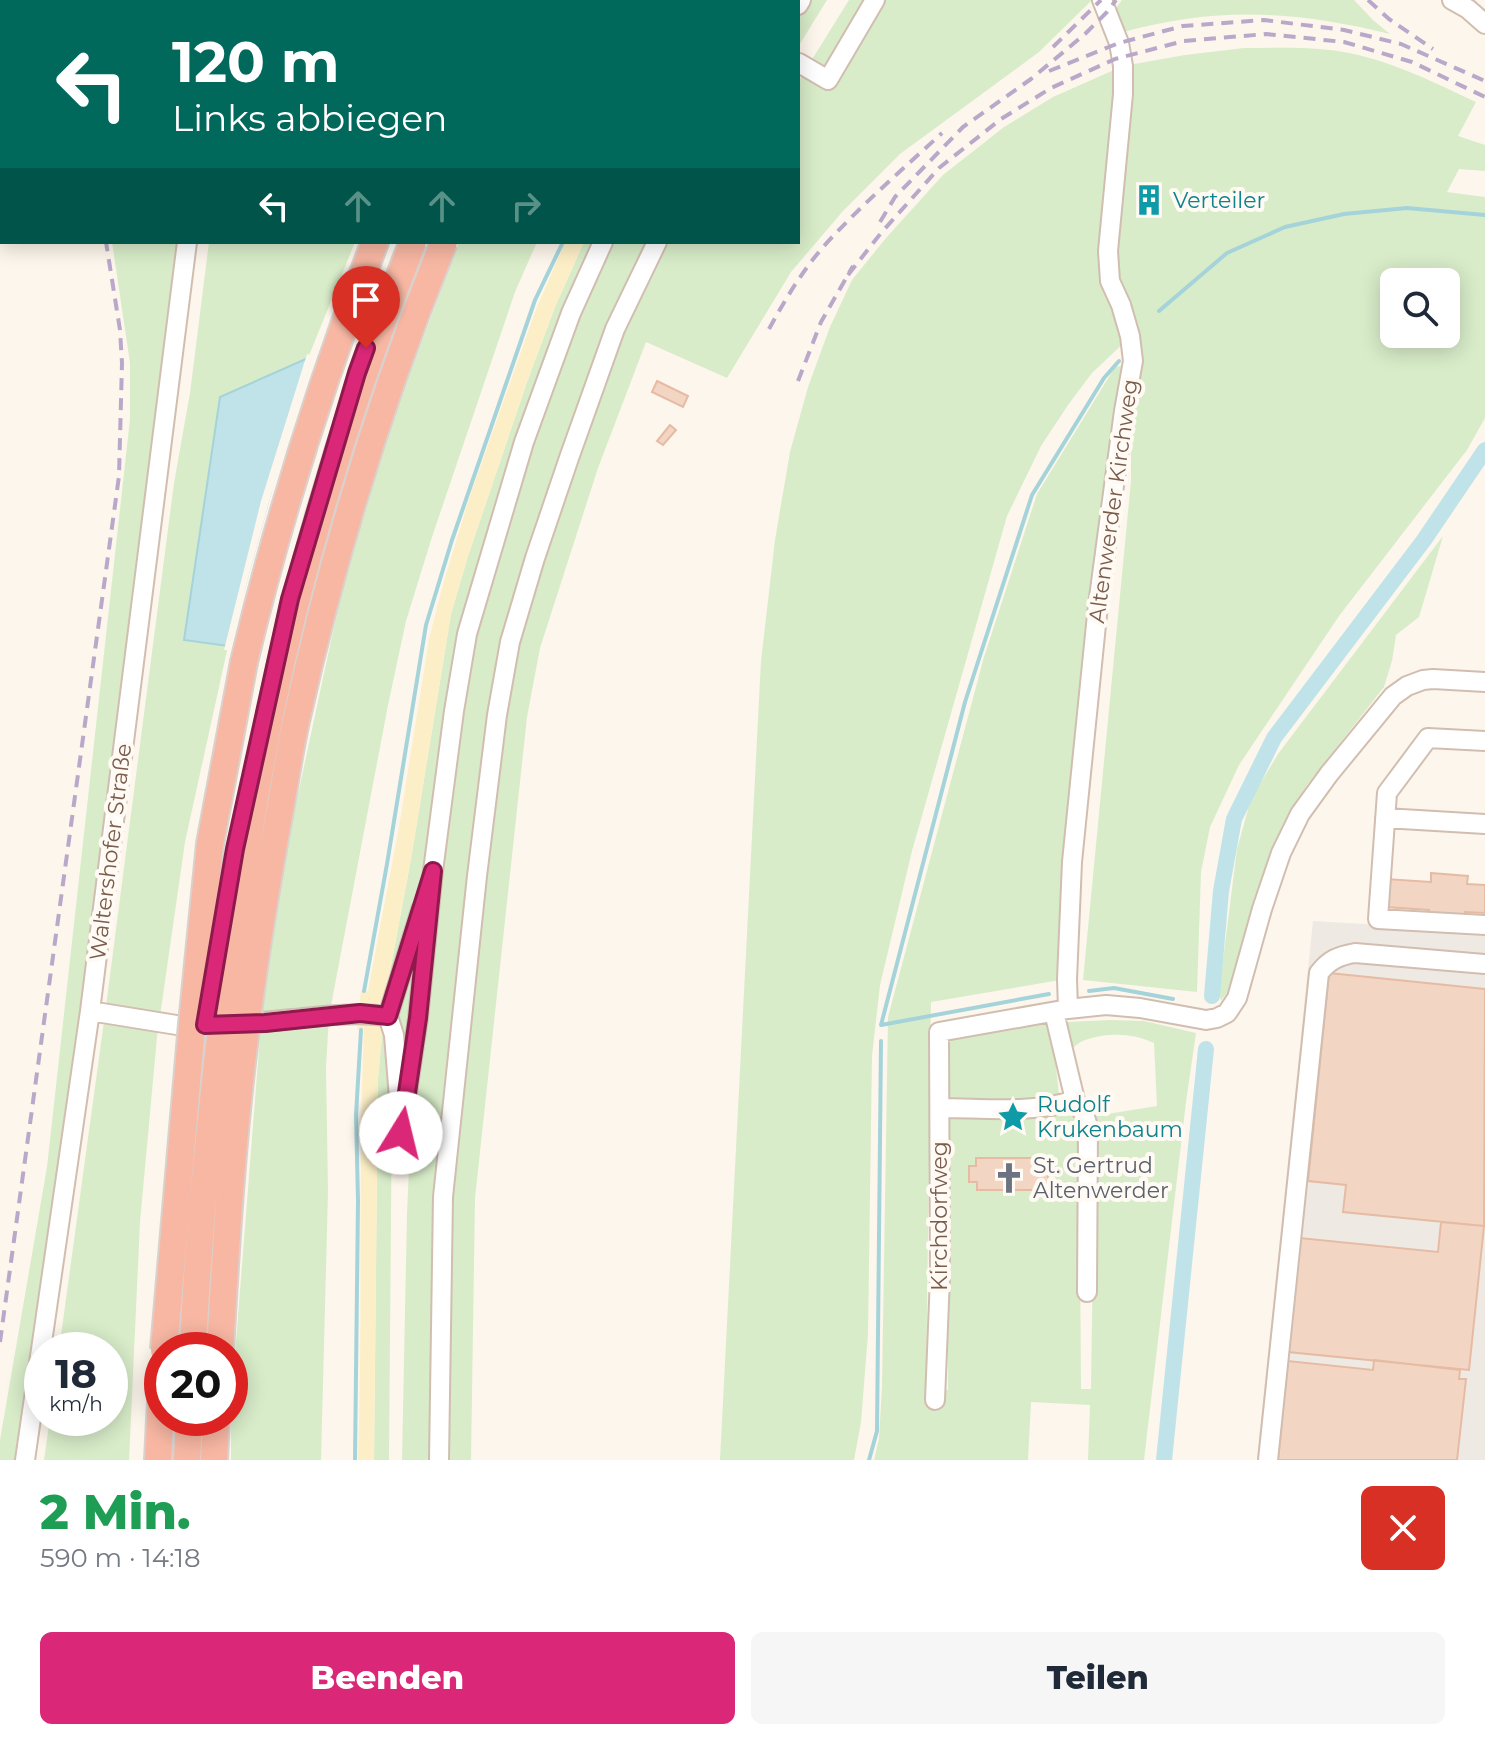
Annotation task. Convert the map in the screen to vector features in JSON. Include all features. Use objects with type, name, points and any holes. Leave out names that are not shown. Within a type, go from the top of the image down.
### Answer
[{"type":"highway","points":[[166,1332],[210,844],[244,662],[286,500],[330,363],[374,244]]},
{"type":"highway","points":[[194,1332],[205,1172],[230,959],[271,714],[298,594],[333,473],[364,375],[412,244]]},
{"type":"highway","points":[[221,1332],[232,1157],[245,1037],[267,881],[296,722],[334,570],[386,396],[443,244]]},
{"type":"highway","points":[[158,1460],[159,1436]]},
{"type":"highway","points":[[187,1460],[188,1436]]},
{"type":"highway","points":[[214,1460],[215,1436]]},
{"type":"street","points":[[800,64],[828,80],[875,0]]},
{"type":"street","name":"Altenwerder Kirchweg","points":[[1087,1292],[1088,1126],[1075,1100],[1061,1010],[1067,979],[1072,862],[1098,605],[1133,361],[1130,336],[1110,281],[1108,251],[1123,66],[1119,43],[1102,0]]},
{"type":"street","points":[[1452,0],[1485,24]]},
{"type":"street","name":"Waltershofer Straße","points":[[25,1460],[90,1011],[187,244]]},
{"type":"street","points":[[184,1332],[205,1025],[235,849],[290,599],[357,373],[403,244]]},
{"type":"street","points":[[433,871],[388,1016],[394,1035],[401,1133],[418,1018],[454,711],[467,634],[524,442],[571,313],[602,244]]},
{"type":"street","points":[[439,1460],[443,1197],[477,876],[497,715],[510,642],[559,486],[615,329],[656,244]]},
{"type":"street","points":[[1061,1010],[1121,1005],[1206,1020],[1227,1013],[1237,998],[1281,853],[1300,814],[1319,785],[1399,691],[1423,680],[1485,682]]},
{"type":"street","points":[[1485,741],[1428,738],[1387,793],[1378,919],[1485,925]]},
{"type":"street","points":[[1385,818],[1485,824]]},
{"type":"street","points":[[1268,1460],[1319,973],[1338,956],[1355,953],[1485,964]]},
{"type":"street","name":"Kirchdorfweg","points":[[935,1400],[940,1277],[939,1032],[1061,1010]]},
{"type":"street","points":[[90,1011],[189,1027],[360,1013],[388,1016]]},
{"type":"street","points":[[940,1108],[1032,1108],[1058,1106],[1075,1100]]},
{"type":"street","points":[[179,1460],[180,1436]]},
{"type":"shaded area","points":[[1313,921],[1485,931],[1485,1460],[1257,1460]]},
{"type":"green space","points":[[827,0],[800,44],[800,2]]},
{"type":"green space","points":[[849,0],[1092,0],[1039,52],[900,154],[843,211],[791,272],[727,378],[646,342],[598,468],[540,648],[527,717],[475,1198],[471,1460],[439,1460],[443,1197],[497,715],[535,558],[656,244],[800,244],[800,79]]},
{"type":"green space","points":[[1122,0],[1354,0],[1390,34],[1321,20],[1257,15],[1192,18],[1123,32],[1116,8]]},
{"type":"green space","points":[[1244,48],[1336,51],[1398,67],[1476,102],[1458,136],[1485,145],[1485,171],[1459,169],[1447,192],[1485,197],[1485,418],[1467,450],[1339,616],[1239,765],[1210,827],[1201,872],[1197,992],[1083,980],[1131,481],[1130,337],[1092,373],[1068,405],[1041,446],[1007,516],[912,851],[880,985],[872,1056],[868,1334],[861,1422],[854,1460],[720,1460],[761,661],[775,540],[790,452],[808,387],[830,327],[852,280],[943,175],[1004,127],[1053,97],[1123,66]]},
{"type":"green space","points":[[112,244],[178,244],[100,882],[37,1326],[36,1332],[24,1332],[24,1409],[16,1460],[0,1460],[0,1440],[47,1167],[130,419],[130,363]]},
{"type":"green space","points":[[209,244],[354,244],[308,358],[184,640],[228,646],[185,842],[157,1037],[140,1222],[129,1460],[44,1460],[47,1436],[128,1436],[128,1332],[61,1332],[174,483],[190,393]]},
{"type":"green space","points":[[458,244],[536,244],[515,292],[406,621],[329,1016],[321,1460],[231,1460],[231,1436],[248,1436],[248,1332],[237,1332],[261,1023],[285,855],[338,608],[360,522],[404,389]]},
{"type":"green space","points":[[583,244],[595,244],[486,540],[419,898],[390,986],[388,982],[451,614],[468,556],[555,307]]},
{"type":"green space","points":[[610,244],[650,244],[510,632],[444,1149],[436,1460],[402,1460],[410,1145],[466,674],[483,596],[510,506],[581,307]]},
{"type":"green space","points":[[1126,365],[1060,980],[931,1002],[926,1388],[948,1390],[946,1037],[1051,1023],[1059,1094],[1057,1115],[1079,1116],[1081,1389],[1091,1389],[1095,1116],[1157,1106],[1154,1043],[1138,1037],[1111,1035],[1085,1040],[1070,1051],[1067,1022],[1144,1021],[1196,1033],[1144,1460],[1088,1460],[1090,1405],[1031,1402],[1028,1460],[874,1460],[879,1439],[882,1386],[888,1017],[984,657],[1037,494],[1115,367]]},
{"type":"green space","points":[[1443,536],[1419,617],[1396,635],[1384,687],[1307,785],[1283,824],[1234,983],[1221,1001],[1219,992],[1237,849],[1251,799],[1278,754]]},
{"type":"green space","points":[[418,935],[403,1086],[397,1008]]},
{"type":"green space","points":[[387,1031],[392,1095],[389,1460],[374,1460],[378,1078],[382,1036]]},
{"type":"sand","points":[[564,244],[583,244],[527,382],[451,614],[388,981],[389,997],[372,1008],[359,1010],[361,990],[368,991],[399,827],[429,639],[469,499],[535,312]]},
{"type":"sand","points":[[358,1018],[381,1023],[387,1031],[382,1036],[378,1078],[374,1460],[358,1460],[364,1029],[357,1030]]},
{"type":"water","points":[[308,358],[228,646],[184,640],[220,397]]},
{"type":"pier","points":[[307,354],[312,359],[269,502],[232,647],[224,650],[261,501]]},
{"type":"building","name":"Verteiler","points":[[1144,196],[1155,196],[1154,204],[1144,203]]},
{"type":"building","points":[[657,381],[688,396],[683,407],[652,392]]},
{"type":"building","points":[[670,425],[676,430],[663,445],[657,441]]},
{"type":"building","points":[[1431,873],[1468,876],[1467,884],[1485,885],[1485,913],[1465,912],[1465,918],[1429,915],[1429,910],[1385,907],[1386,879],[1431,882]]},
{"type":"building","points":[[1329,973],[1485,989],[1484,1226],[1343,1212],[1346,1185],[1308,1181]]},
{"type":"building","name":"St. Gertrud Altenwerder","points":[[976,1158],[1048,1158],[1048,1190],[977,1190],[977,1182],[969,1182],[969,1166],[976,1166]]},
{"type":"building","points":[[1441,1222],[1484,1226],[1469,1370],[1288,1352],[1300,1238],[1438,1252]]},
{"type":"building","points":[[1374,1360],[1460,1370],[1459,1379],[1466,1379],[1457,1460],[1278,1460],[1288,1361],[1373,1370]]},
{"type":"waterway","points":[[1159,311],[1227,253],[1285,227],[1344,214],[1407,208],[1485,215]]},
{"type":"waterway","points":[[364,991],[426,625],[535,300],[562,244]]},
{"type":"waterway","points":[[1049,994],[881,1025],[965,702],[1032,495],[1104,378],[1119,361]]},
{"type":"waterway","points":[[1212,996],[1221,891],[1234,819],[1274,738],[1424,540],[1485,450]]},
{"type":"waterway","points":[[1089,991],[1114,988],[1173,999]]},
{"type":"waterway","points":[[355,1460],[356,1115],[361,1030]]},
{"type":"waterway","points":[[869,1460],[877,1431],[881,1041]]},
{"type":"waterway","points":[[1164,1460],[1206,1049]]},
{"type":"railway","points":[[1053,47],[1101,0]]},
{"type":"railway","points":[[880,222],[895,197],[963,127],[1031,79],[1085,34],[1116,0]]},
{"type":"railway","points":[[1368,0],[1389,19],[1433,49]]},
{"type":"railway","points":[[1049,71],[1119,43],[1183,26],[1264,20],[1344,30],[1401,44],[1485,81]]},
{"type":"railway","points":[[848,275],[939,168],[1001,119],[1051,88],[1115,59],[1184,41],[1266,34],[1344,42],[1412,62],[1485,97]]},
{"type":"railway","points":[[769,329],[794,286],[824,246],[942,133]]},
{"type":"railway","points":[[0,1342],[119,476],[122,363],[106,244]]},
{"type":"railway","points":[[798,381],[821,322],[853,266]]},
{"type":"place","name":"Verteiler","points":[[1149,200]]},
{"type":"place","name":"Rudolf Krukenbaum","points":[[1013,1117]]},
{"type":"place","name":"St. Gertrud Altenwerder","points":[[1009,1178]]},
{"type":"route","points":[[366,348],[290,599],[235,849],[205,1025],[265,1023],[360,1013],[388,1016],[433,871],[418,1018],[401,1133]]}]
